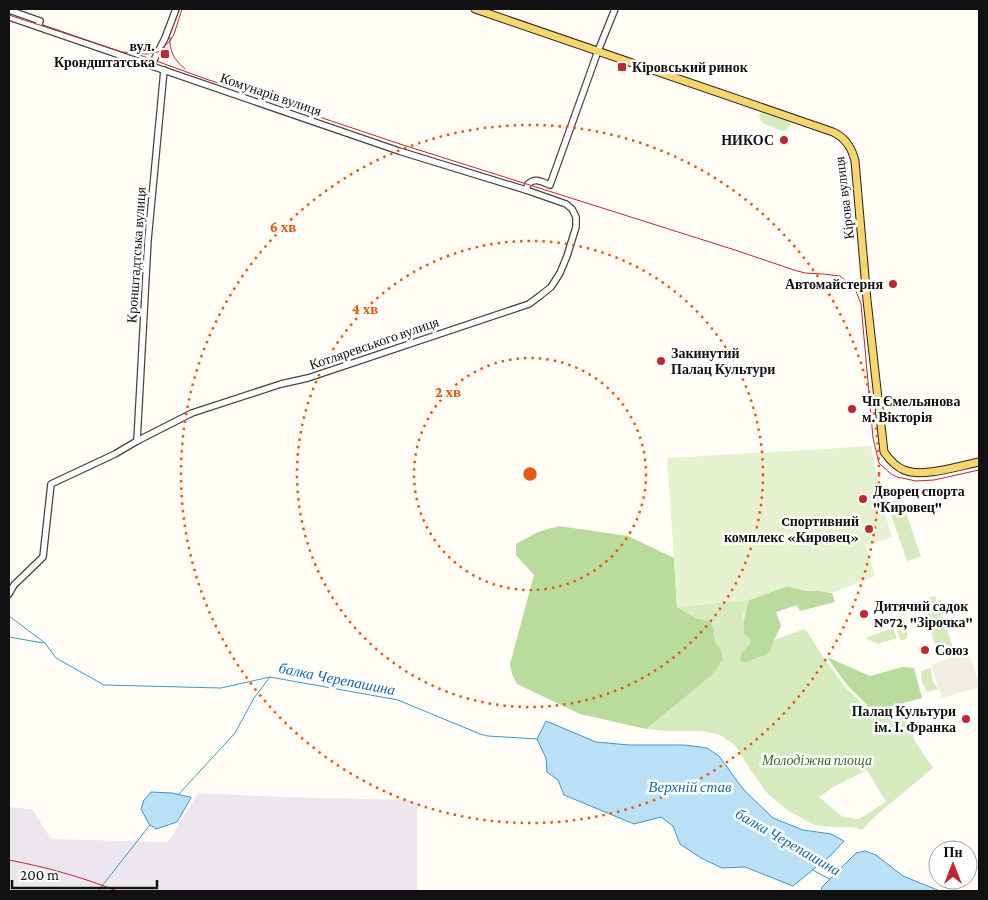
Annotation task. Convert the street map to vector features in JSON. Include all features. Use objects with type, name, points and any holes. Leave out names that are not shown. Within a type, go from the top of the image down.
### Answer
[{"type":"main road","name":"Кірова вулиця","points":[[475,9],[841,136],[853,152],[855,161],[867,300],[884,452],[897,466],[904,470],[922,473],[979,462]]},
{"type":"street","points":[[152,66],[166,38],[176,9]]},
{"type":"street","points":[[526,190],[528,184],[533,180],[550,185],[615,9]]},
{"type":"street","points":[[9,10],[40,21],[38,28]]},
{"type":"street","name":"Комунарів вулиця","points":[[9,17],[399,151],[526,190]]},
{"type":"street","name":"Кронштадтська вулиця","points":[[137,441],[148,240],[164,70]]},
{"type":"street","name":"Котляревського вулиця","points":[[9,594],[14,585],[43,557],[51,484],[116,454],[192,413],[281,384],[308,378],[529,304],[541,295],[551,287],[560,273],[576,227],[576,217],[569,206],[526,190]]},
{"type":"shaded area","points":[[968,651],[979,687],[942,698],[931,665]]},
{"type":"shaded area","points":[[198,793],[409,800],[417,803],[417,891],[9,891],[9,807],[32,809],[51,839],[168,842]]},
{"type":"green space","points":[[764,112],[790,122],[791,125],[783,131],[764,124],[759,115]]},
{"type":"green space","points":[[871,446],[881,499],[892,537],[866,546],[875,576],[832,593],[806,591],[787,586],[749,600],[677,607],[667,458]]},
{"type":"green space","points":[[901,498],[921,557],[907,561],[887,503]]},
{"type":"green space","points":[[559,526],[628,536],[674,558],[677,607],[697,619],[710,621],[713,626],[716,644],[721,650],[723,659],[711,676],[646,729],[580,714],[517,684],[512,674],[510,664],[534,575],[516,555],[516,544],[538,532]]},
{"type":"green space","points":[[787,586],[806,591],[832,593],[835,602],[800,611],[797,605],[776,612],[781,626],[771,650],[766,655],[748,662],[741,662],[742,653],[751,643],[745,635],[744,626],[749,600]]},
{"type":"green space","points":[[935,596],[955,653],[940,658],[920,601]]},
{"type":"green space","name":"Молодіжна площа","points":[[749,600],[743,616],[751,643],[748,647],[748,662],[768,653],[774,640],[805,629],[845,687],[870,711],[904,702],[912,721],[914,740],[933,768],[875,816],[862,830],[853,827],[814,825],[787,810],[767,793],[735,745],[720,735],[702,731],[646,729],[711,676],[721,650],[716,644],[715,634],[710,622],[697,619],[677,607]],"holes":[[[867,770],[886,802],[859,819],[843,817],[819,797],[835,786]]]},
{"type":"green space","points":[[899,616],[902,617],[907,632],[907,638],[902,641],[894,621]]},
{"type":"green space","points":[[893,628],[897,638],[878,644],[865,638]]},
{"type":"green space","points":[[827,657],[870,676],[902,667],[914,668],[922,698],[873,711],[847,685]]},
{"type":"green space","points":[[931,668],[932,680],[938,689],[927,692],[922,682],[921,671]]},
{"type":"water","name":"Верхній став","points":[[546,721],[596,742],[629,745],[685,745],[707,748],[719,756],[743,789],[773,818],[803,830],[831,834],[844,841],[831,855],[793,886],[745,867],[722,868],[701,858],[680,844],[673,826],[661,817],[634,824],[564,795],[558,780],[547,772],[546,758],[537,739]]},
{"type":"water","points":[[151,792],[172,793],[191,798],[177,822],[156,829],[149,824],[141,809],[144,800]]},
{"type":"water","points":[[865,851],[876,855],[903,876],[928,886],[928,890],[940,891],[821,891],[822,887],[856,853]]},
{"type":"waterway","name":"балка Черепашина","points":[[9,616],[45,643],[56,658],[104,685],[221,688],[270,677],[398,700],[488,736],[537,739]]},
{"type":"waterway","points":[[9,637],[43,643]]},
{"type":"waterway","points":[[178,795],[235,733],[254,698],[270,677]]},
{"type":"waterway","points":[[98,891],[150,825]]},
{"type":"waterway","name":"балка Черепашина","points":[[813,870],[829,879]]},
{"type":"tram line","points":[[9,15],[122,52],[147,54],[158,52],[170,41],[182,9]]},
{"type":"tram line","points":[[170,37],[170,47],[173,55],[185,69]]},
{"type":"tram line","points":[[137,54],[400,144],[794,270],[805,273],[840,276],[856,291],[861,304],[873,438],[879,463],[897,477],[916,481],[934,480],[979,470]]},
{"type":"railway","points":[[9,860],[64,873],[117,891]]},
{"type":"place","name":"вул. Крондштатська","points":[[165,54]]},
{"type":"place","name":"Кіровський ринок","points":[[622,67]]},
{"type":"place","name":"НИКОС","points":[[784,140]]},
{"type":"place","name":"Автомайстерня","points":[[893,284]]},
{"type":"place","name":"Закинутий Палац Культури","points":[[661,361]]},
{"type":"place","name":"Чп Ємельянова м. Вікторія","points":[[852,409]]},
{"type":"place","name":"Дворец спорта \"Кировец\"","points":[[863,499]]},
{"type":"place","name":"Cпортивний комплекс «Кировец»","points":[[869,529]]},
{"type":"place","name":"Дитячий садок №72, \"Зірочка\"","points":[[864,614]]},
{"type":"place","name":"Союз","points":[[925,650]]},
{"type":"place","name":"Палац Культури ім. І. Франка","points":[[966,719]]}]
